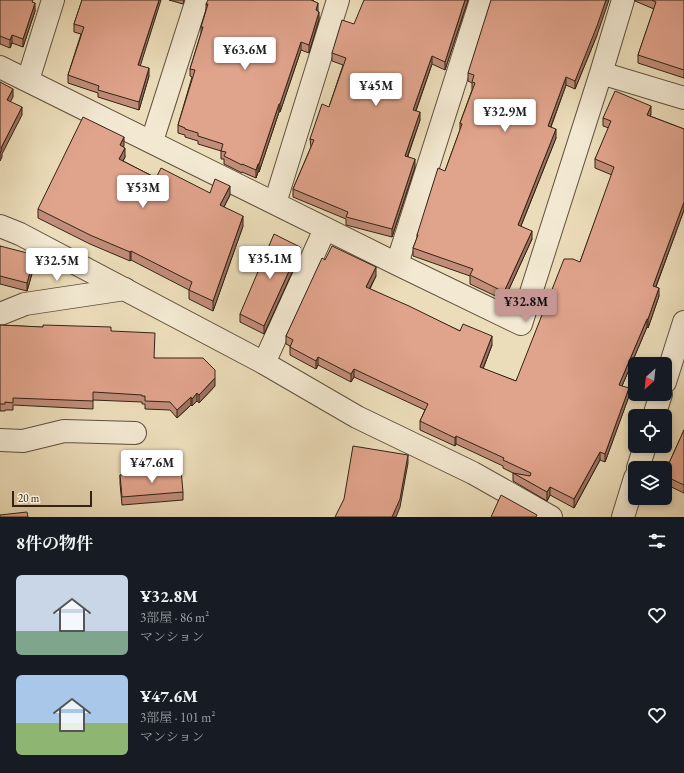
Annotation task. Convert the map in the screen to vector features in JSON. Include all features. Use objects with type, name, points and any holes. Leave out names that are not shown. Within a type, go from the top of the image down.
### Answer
[{"type":"street","points":[[28,80],[53,0]]},
{"type":"street","points":[[152,141],[197,0]]},
{"type":"street","points":[[275,204],[338,0]]},
{"type":"street","points":[[397,264],[481,0]]},
{"type":"street","points":[[0,67],[152,141],[325,229],[521,324],[623,0]]},
{"type":"street","points":[[601,73],[684,98]]},
{"type":"street","points":[[0,226],[20,234],[125,289],[264,363],[357,417],[473,474],[551,517]]},
{"type":"street","points":[[264,363],[325,229]]},
{"type":"street","points":[[0,314],[25,304],[125,289]]},
{"type":"street","points":[[672,360],[684,322]]},
{"type":"street","points":[[0,440],[23,441],[64,431],[136,433]]},
{"type":"street","points":[[623,517],[628,501]]},
{"type":"building","points":[[0,0],[33,0],[32,2],[35,3],[23,39],[12,35],[10,40],[0,36]]},
{"type":"building","points":[[82,0],[159,0],[138,65],[149,68],[139,102],[98,90],[99,86],[68,75],[84,27],[74,24]]},
{"type":"building","points":[[208,0],[311,0],[318,3],[316,10],[319,12],[309,45],[301,42],[256,170],[224,156],[226,152],[221,151],[223,144],[198,136],[198,133],[178,125],[195,70],[190,69],[203,27],[201,27]]},
{"type":"building","points":[[364,0],[465,0],[445,62],[432,56],[413,110],[420,112],[405,156],[415,159],[392,229],[346,217],[348,212],[293,189],[314,140],[310,139],[322,104],[329,107],[346,58],[332,53],[342,20],[354,24]]},
{"type":"building","points":[[491,0],[606,0],[575,81],[566,77],[548,126],[556,129],[518,225],[532,231],[504,292],[470,275],[473,269],[413,248],[438,168],[445,171],[462,124],[460,123],[475,83],[472,82],[474,75],[468,73]]},
{"type":"building","points":[[652,0],[684,0],[684,70],[638,55],[656,2]]},
{"type":"building","points":[[0,82],[13,89],[7,100],[22,107],[1,148],[0,153]]},
{"type":"building","points":[[615,91],[651,106],[647,115],[684,129],[684,202],[653,286],[659,288],[648,319],[631,357],[628,357],[628,364],[619,385],[628,388],[628,391],[605,454],[600,452],[574,499],[550,487],[547,492],[513,473],[530,476],[531,473],[503,460],[504,458],[456,436],[455,438],[420,421],[428,404],[354,369],[351,374],[318,357],[316,361],[290,347],[293,340],[286,336],[322,258],[325,260],[332,246],[376,267],[366,287],[460,331],[463,324],[492,336],[480,367],[516,381],[564,259],[573,259],[580,262],[614,167],[595,159],[611,121],[603,118]]},
{"type":"building","points":[[83,117],[124,137],[120,145],[125,148],[119,159],[156,178],[161,168],[210,193],[215,179],[230,186],[220,205],[243,216],[213,301],[189,290],[192,282],[131,251],[130,252],[90,235],[38,209]]},
{"type":"building","points":[[274,234],[300,247],[264,326],[240,314]]},
{"type":"building","points":[[0,246],[35,255],[27,283],[0,276]]},
{"type":"building","points":[[0,325],[43,327],[43,325],[111,327],[111,331],[155,333],[154,358],[203,358],[215,370],[215,378],[199,395],[197,393],[192,399],[191,397],[177,410],[170,402],[145,401],[145,396],[142,395],[93,392],[93,401],[13,398],[13,403],[5,402],[5,404],[0,404]]},
{"type":"building","points":[[684,430],[684,485],[672,479],[672,461],[670,461]]},
{"type":"building","points":[[353,446],[408,455],[400,499],[392,517],[335,517],[344,499]]},
{"type":"building","points":[[181,470],[183,492],[122,497],[120,475]]},
{"type":"building","points":[[501,495],[537,515],[536,517],[491,517]]},
{"type":"building","points":[[27,512],[28,517],[0,517],[0,515]]}]
